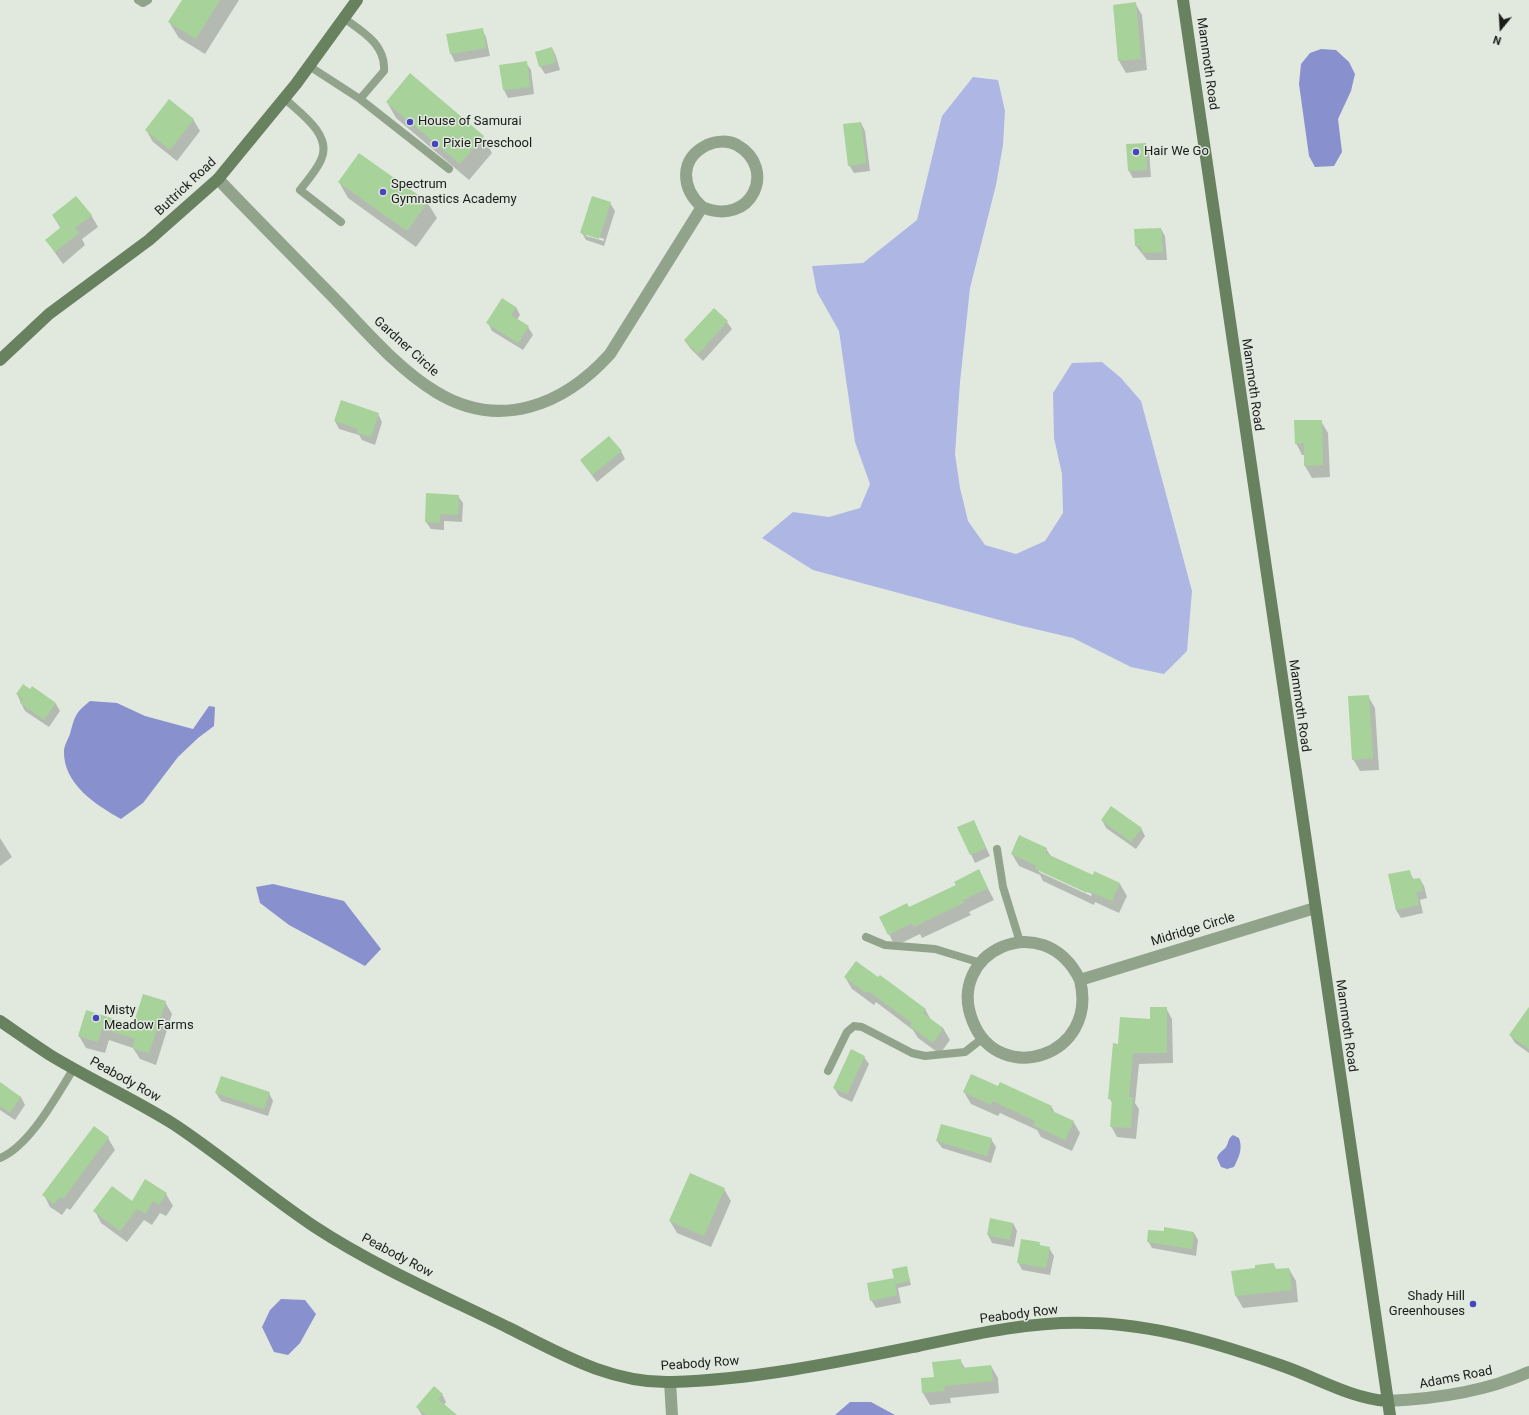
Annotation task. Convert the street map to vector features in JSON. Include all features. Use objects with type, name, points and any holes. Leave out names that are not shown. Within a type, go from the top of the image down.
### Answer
[{"type":"street","name":"Buttrick Road","points":[[0,360],[49,314],[149,240],[218,180],[309,66],[358,0]]},
{"type":"street","name":"Mammoth Road","points":[[1183,0],[1390,1415]]},
{"type":"street","points":[[722,141],[744,149],[752,158],[756,169],[757,181],[750,198],[737,210],[725,213],[713,212],[702,207],[693,200],[686,184],[687,167],[692,156],[700,148],[711,143],[722,141]]},
{"type":"street","name":"Gardner Circle","points":[[218,180],[402,366],[445,398],[472,408],[494,411],[514,410],[542,403],[568,391],[596,369],[610,354],[702,207]]},
{"type":"street","name":"Midridge Circle","points":[[1080,980],[1315,908]]},
{"type":"street","points":[[1020,942],[1038,943],[1059,952],[1075,969],[1080,980],[1084,1002],[1079,1023],[1066,1041],[1057,1048],[1037,1056],[1015,1056],[994,1048],[983,1038],[973,1023],[968,1000],[972,978],[981,963],[994,951],[1004,946],[1020,942]]},
{"type":"street","name":"Peabody Row","points":[[0,1021],[39,1048],[146,1106],[190,1135],[317,1228],[378,1263],[568,1358],[606,1373],[632,1380],[670,1382],[764,1374],[1021,1327],[1091,1323],[1144,1328],[1213,1344],[1282,1365],[1370,1400],[1387,1401]]},
{"type":"street","name":"Adams Road","points":[[1387,1401],[1418,1400],[1463,1392],[1500,1383],[1529,1372]]},
{"type":"street","points":[[670,1382],[672,1415]]},
{"type":"lane","points":[[138,0],[143,3],[148,0]]},
{"type":"lane","points":[[345,19],[376,44],[384,60],[384,71],[360,99]]},
{"type":"lane","points":[[309,66],[360,99],[450,168]]},
{"type":"lane","points":[[284,98],[313,125],[323,142],[321,160],[300,190],[341,222]]},
{"type":"lane","points":[[996,849],[1003,887],[1020,942]]},
{"type":"lane","points":[[866,937],[886,945],[935,949],[981,963]]},
{"type":"lane","points":[[828,1071],[847,1032],[854,1026],[862,1027],[912,1053],[925,1056],[965,1052],[983,1038]]},
{"type":"lane","points":[[0,1158],[18,1148],[29,1135],[74,1068]]},
{"type":"shaded area","points":[[1321,49],[1336,50],[1349,62],[1355,74],[1351,91],[1338,119],[1342,152],[1334,166],[1315,167],[1309,156],[1299,84],[1301,64],[1310,53]]},
{"type":"shaded area","points":[[973,77],[998,80],[1005,111],[1003,145],[996,185],[970,288],[960,382],[955,454],[960,488],[968,521],[985,545],[1016,554],[1045,541],[1063,513],[1062,474],[1054,438],[1053,393],[1072,363],[1102,362],[1121,378],[1141,401],[1192,591],[1187,651],[1164,674],[1131,667],[1073,638],[1018,625],[813,570],[762,538],[793,512],[829,517],[860,508],[870,484],[855,442],[839,331],[817,292],[812,266],[863,263],[917,220],[942,116]]},
{"type":"shaded area","points":[[90,701],[117,703],[145,716],[193,729],[209,706],[215,707],[214,726],[198,738],[178,757],[143,803],[121,819],[101,807],[83,792],[69,774],[65,763],[64,749],[75,719],[78,712]]},
{"type":"shaded area","points":[[273,884],[344,901],[381,949],[365,966],[289,925],[260,903],[256,887]]},
{"type":"shaded area","points":[[1233,1135],[1239,1138],[1239,1156],[1234,1167],[1227,1169],[1221,1167],[1217,1158]]},
{"type":"shaded area","points":[[281,1299],[305,1300],[316,1314],[300,1343],[288,1355],[274,1352],[262,1327],[270,1310]]},
{"type":"shaded area","points":[[850,1402],[871,1402],[895,1415],[835,1415]]},
{"type":"building","points":[[182,0],[220,0],[196,39],[168,22]]},
{"type":"building","points":[[1136,2],[1141,59],[1118,61],[1113,5]]},
{"type":"building","points":[[483,28],[486,48],[450,54],[446,34]]},
{"type":"building","points":[[552,47],[556,62],[539,67],[535,52]]},
{"type":"building","points":[[527,61],[530,87],[503,90],[499,65]]},
{"type":"building","points":[[410,73],[484,136],[460,164],[386,102]]},
{"type":"building","points":[[169,99],[194,119],[170,150],[145,130]]},
{"type":"building","points":[[861,122],[866,163],[848,166],[843,124]]},
{"type":"building","name":"Hair We Go","points":[[1146,143],[1147,170],[1128,171],[1126,144]]},
{"type":"building","name":"Spectrum Gymnastics Academy","points":[[359,153],[428,202],[407,231],[338,182]]},
{"type":"building","points":[[76,196],[92,215],[75,228],[79,233],[55,252],[45,240],[61,227],[52,215]]},
{"type":"building","points":[[592,196],[611,202],[599,239],[580,233]]},
{"type":"building","points":[[1161,228],[1163,252],[1142,253],[1141,246],[1135,246],[1134,229]]},
{"type":"building","points":[[502,298],[516,307],[511,315],[529,326],[518,343],[486,323]]},
{"type":"building","points":[[714,308],[728,321],[698,354],[684,340]]},
{"type":"building","points":[[341,400],[379,413],[371,437],[357,433],[358,429],[334,421]]},
{"type":"building","points":[[1294,420],[1322,420],[1323,465],[1304,466],[1304,443],[1295,444]]},
{"type":"building","points":[[609,436],[622,451],[592,475],[580,460]]},
{"type":"building","points":[[426,493],[459,495],[458,515],[440,514],[440,523],[425,522]]},
{"type":"building","points":[[23,684],[30,689],[32,686],[56,703],[44,720],[20,703],[23,699],[16,694]]},
{"type":"building","points":[[1369,695],[1373,758],[1352,760],[1348,696]]},
{"type":"building","points":[[1111,806],[1142,828],[1131,842],[1101,820]]},
{"type":"building","points":[[974,820],[986,848],[970,855],[957,827]]},
{"type":"building","points":[[1019,835],[1047,848],[1045,853],[1093,875],[1094,871],[1120,883],[1112,901],[1088,891],[1087,893],[1035,869],[1037,866],[1011,854]]},
{"type":"building","points":[[979,869],[988,888],[963,900],[965,902],[914,927],[912,923],[888,935],[879,917],[907,903],[909,907],[956,885],[954,882]]},
{"type":"building","points":[[1410,870],[1412,879],[1420,878],[1423,891],[1416,892],[1419,905],[1396,910],[1388,874]]},
{"type":"building","points":[[856,961],[878,977],[880,975],[926,1009],[923,1013],[943,1028],[933,1043],[910,1026],[912,1023],[868,991],[866,993],[844,977]]},
{"type":"building","name":"Misty Meadow Farms","points":[[143,994],[166,1001],[149,1053],[132,1048],[135,1039],[102,1028],[98,1042],[78,1036],[86,1010],[133,1025]]},
{"type":"building","points":[[1150,1007],[1167,1007],[1167,1053],[1133,1053],[1129,1097],[1133,1097],[1131,1128],[1110,1127],[1112,1099],[1108,1099],[1113,1043],[1118,1044],[1120,1017],[1150,1019]]},
{"type":"building","points":[[1529,1007],[1529,1049],[1509,1035]]},
{"type":"building","points":[[851,1049],[865,1056],[847,1094],[833,1088]]},
{"type":"building","points":[[971,1074],[998,1086],[1000,1082],[1052,1106],[1050,1110],[1074,1121],[1065,1140],[1033,1125],[1035,1121],[993,1101],[991,1105],[963,1092]]},
{"type":"building","points":[[221,1076],[270,1092],[264,1109],[215,1093]]},
{"type":"building","points":[[0,1082],[21,1097],[10,1113],[0,1106]]},
{"type":"building","points":[[941,1124],[992,1138],[987,1156],[936,1141]]},
{"type":"building","points":[[94,1126],[109,1137],[63,1199],[60,1197],[54,1204],[42,1195]]},
{"type":"building","points":[[690,1173],[725,1188],[704,1236],[669,1221]]},
{"type":"building","points":[[145,1179],[167,1193],[159,1205],[153,1201],[145,1214],[137,1209],[120,1231],[93,1211],[112,1186],[132,1201]]},
{"type":"building","points":[[990,1218],[1013,1223],[1010,1240],[987,1235]]},
{"type":"building","points":[[1164,1227],[1194,1232],[1192,1249],[1147,1242],[1148,1230],[1164,1231]]},
{"type":"building","points":[[1021,1239],[1040,1242],[1039,1245],[1050,1247],[1046,1268],[1017,1263]]},
{"type":"building","points":[[1274,1263],[1275,1269],[1289,1268],[1292,1290],[1235,1296],[1231,1271],[1255,1268],[1255,1265]]},
{"type":"building","points":[[907,1266],[910,1281],[895,1284],[892,1269]]},
{"type":"building","points":[[894,1278],[897,1295],[870,1301],[867,1283]]},
{"type":"building","points":[[961,1359],[962,1368],[991,1365],[993,1381],[944,1386],[945,1391],[922,1393],[921,1378],[934,1377],[932,1362]]},
{"type":"building","points":[[434,1386],[443,1394],[438,1399],[457,1415],[426,1415],[416,1407]]},
{"type":"place","name":"House of Samurai","points":[[410,122]]},
{"type":"place","name":"Pixie Preschool","points":[[435,144]]},
{"type":"place","name":"Hair We Go","points":[[1136,152]]},
{"type":"place","name":"Spectrum Gymnastics Academy","points":[[383,192]]},
{"type":"place","name":"Misty Meadow Farms","points":[[96,1018]]},
{"type":"place","name":"Shady Hill Greenhouses","points":[[1473,1304]]}]
